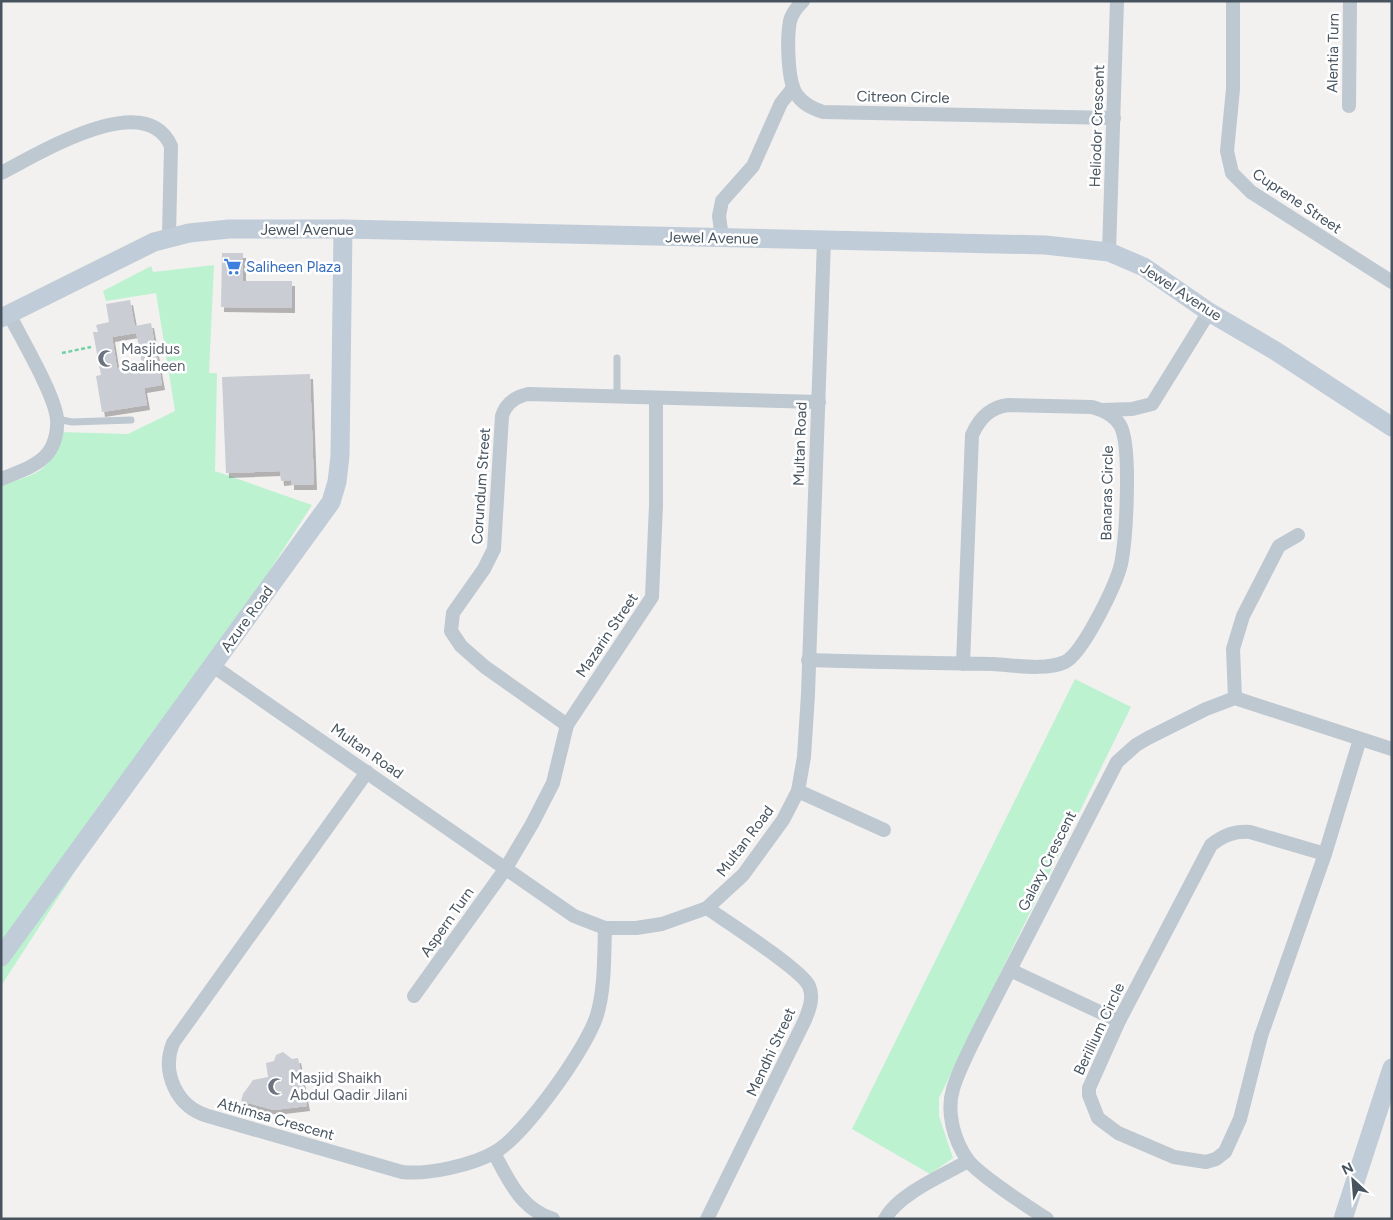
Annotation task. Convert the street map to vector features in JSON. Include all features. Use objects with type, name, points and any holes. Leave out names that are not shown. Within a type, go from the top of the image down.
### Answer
[{"type":"street","points":[[722,238],[719,216],[722,201],[753,166],[781,103],[793,88],[790,78],[790,22],[797,7],[803,1]]},
{"type":"street","name":"Heliodor Crescent","points":[[1109,252],[1117,1]]},
{"type":"street","name":"Cuprene Street","points":[[1233,1],[1233,89],[1227,151],[1232,173],[1251,192],[1392,282]]},
{"type":"street","name":"Alentia Turn","points":[[1349,106],[1350,1]]},
{"type":"street","name":"Citreon Circle","points":[[793,88],[805,103],[823,112],[1114,118]]},
{"type":"street","points":[[1,173],[80,134],[125,122],[148,123],[159,128],[167,136],[171,146],[169,236]]},
{"type":"street","name":"Jewel Avenue","points":[[5,316],[137,249],[169,236],[229,229],[343,229],[1008,243],[1109,252],[1144,267],[1209,312],[1274,350],[1392,427]]},
{"type":"street","name":"Azure Road","points":[[1,957],[319,522],[334,493],[340,456],[343,229]]},
{"type":"street","name":"Multan Road","points":[[213,666],[574,916],[605,928],[650,927],[707,908],[743,875],[782,820],[798,790],[804,757],[824,240]]},
{"type":"street","points":[[963,664],[972,435],[977,423],[991,410],[999,406],[1008,405],[1092,407],[1102,410],[1132,409],[1152,404],[1209,312]]},
{"type":"street","points":[[1,479],[34,464],[47,454],[53,444],[57,419],[47,389],[5,316]]},
{"type":"street","name":"Corundum Street","points":[[567,725],[485,667],[461,646],[451,631],[451,620],[458,604],[484,569],[494,549],[502,416],[506,406],[512,400],[528,394],[617,398],[818,402]]},
{"type":"street","name":"Mazarin Street","points":[[506,868],[549,795],[567,725],[652,597],[656,505],[656,399]]},
{"type":"street","name":"Banaras Circle","points":[[808,660],[1045,665],[1062,663],[1074,655],[1093,625],[1118,571],[1124,535],[1126,444],[1120,426],[1102,410]]},
{"type":"street","points":[[1298,534],[1279,546],[1243,616],[1233,649],[1235,698],[1392,749]]},
{"type":"street","name":"Galaxy Crescent","points":[[1047,1219],[1004,1190],[968,1161],[954,1131],[951,1102],[953,1089],[974,1040],[1086,818],[1117,762],[1136,745],[1155,734],[1235,698]]},
{"type":"street","name":"Berillium Circle","points":[[1325,854],[1250,832],[1227,834],[1211,845],[1119,1021],[1089,1088],[1089,1096],[1098,1118],[1118,1133],[1174,1157],[1206,1162],[1216,1159],[1225,1152],[1240,1119],[1261,1036],[1325,854],[1360,739]]},
{"type":"street","name":"Athimsa Crescent","points":[[367,772],[180,1031],[169,1053],[172,1081],[183,1102],[197,1113],[402,1172],[433,1171],[494,1153],[524,1127],[592,1029],[600,1000],[605,928]]},
{"type":"street","points":[[798,790],[884,830]]},
{"type":"street","name":"Aspern Turn","points":[[414,996],[506,868]]},
{"type":"street","name":"Mendhi Street","points":[[707,908],[796,972],[809,985],[811,998],[805,1020],[707,1219]]},
{"type":"street","points":[[1010,970],[1119,1021]]},
{"type":"street","points":[[1343,1219],[1388,1092],[1392,1068]]},
{"type":"street","points":[[494,1153],[522,1200],[536,1211],[553,1219]]},
{"type":"street","points":[[885,1219],[894,1206],[912,1193],[968,1161]]},
{"type":"lane","points":[[617,358],[617,398]]},
{"type":"lane","points":[[57,419],[72,422],[131,420]]},
{"type":"path","points":[[62,353],[91,347]]},
{"type":"green space","points":[[214,265],[209,373],[217,373],[215,471],[312,505],[1,986],[1,486],[34,474],[47,464],[57,446],[61,432],[128,434],[175,411],[156,293],[106,301],[103,291],[151,266],[153,272]]},
{"type":"green space","points":[[1075,679],[1131,707],[939,1098],[939,1116],[953,1158],[930,1174],[852,1129]]},
{"type":"building","name":"Saliheen Plaza","points":[[222,253],[243,253],[243,281],[292,281],[292,308],[221,307]]},
{"type":"building","name":"Masjidus Saaliheen","points":[[130,300],[136,333],[112,337],[117,368],[142,364],[135,326],[151,323],[162,385],[144,388],[147,405],[102,412],[96,376],[101,375],[93,332],[98,332],[96,325],[109,322],[106,304]]},
{"type":"building","points":[[310,374],[314,485],[291,485],[291,480],[281,481],[280,471],[226,473],[222,377]]},
{"type":"building","name":"Masjid Shaikh Abdul Qadir Jilani","points":[[283,1052],[292,1059],[298,1058],[307,1106],[274,1110],[241,1101],[243,1094],[253,1080],[268,1077],[266,1063],[274,1061],[276,1055]]},
{"type":"place","name":"Saliheen Plaza","points":[[232,267]]},
{"type":"place","name":"Masjidus Saaliheen","points":[[107,358]]},
{"type":"place","name":"Masjid Shaikh Abdul Qadir Jilani","points":[[276,1087]]}]
